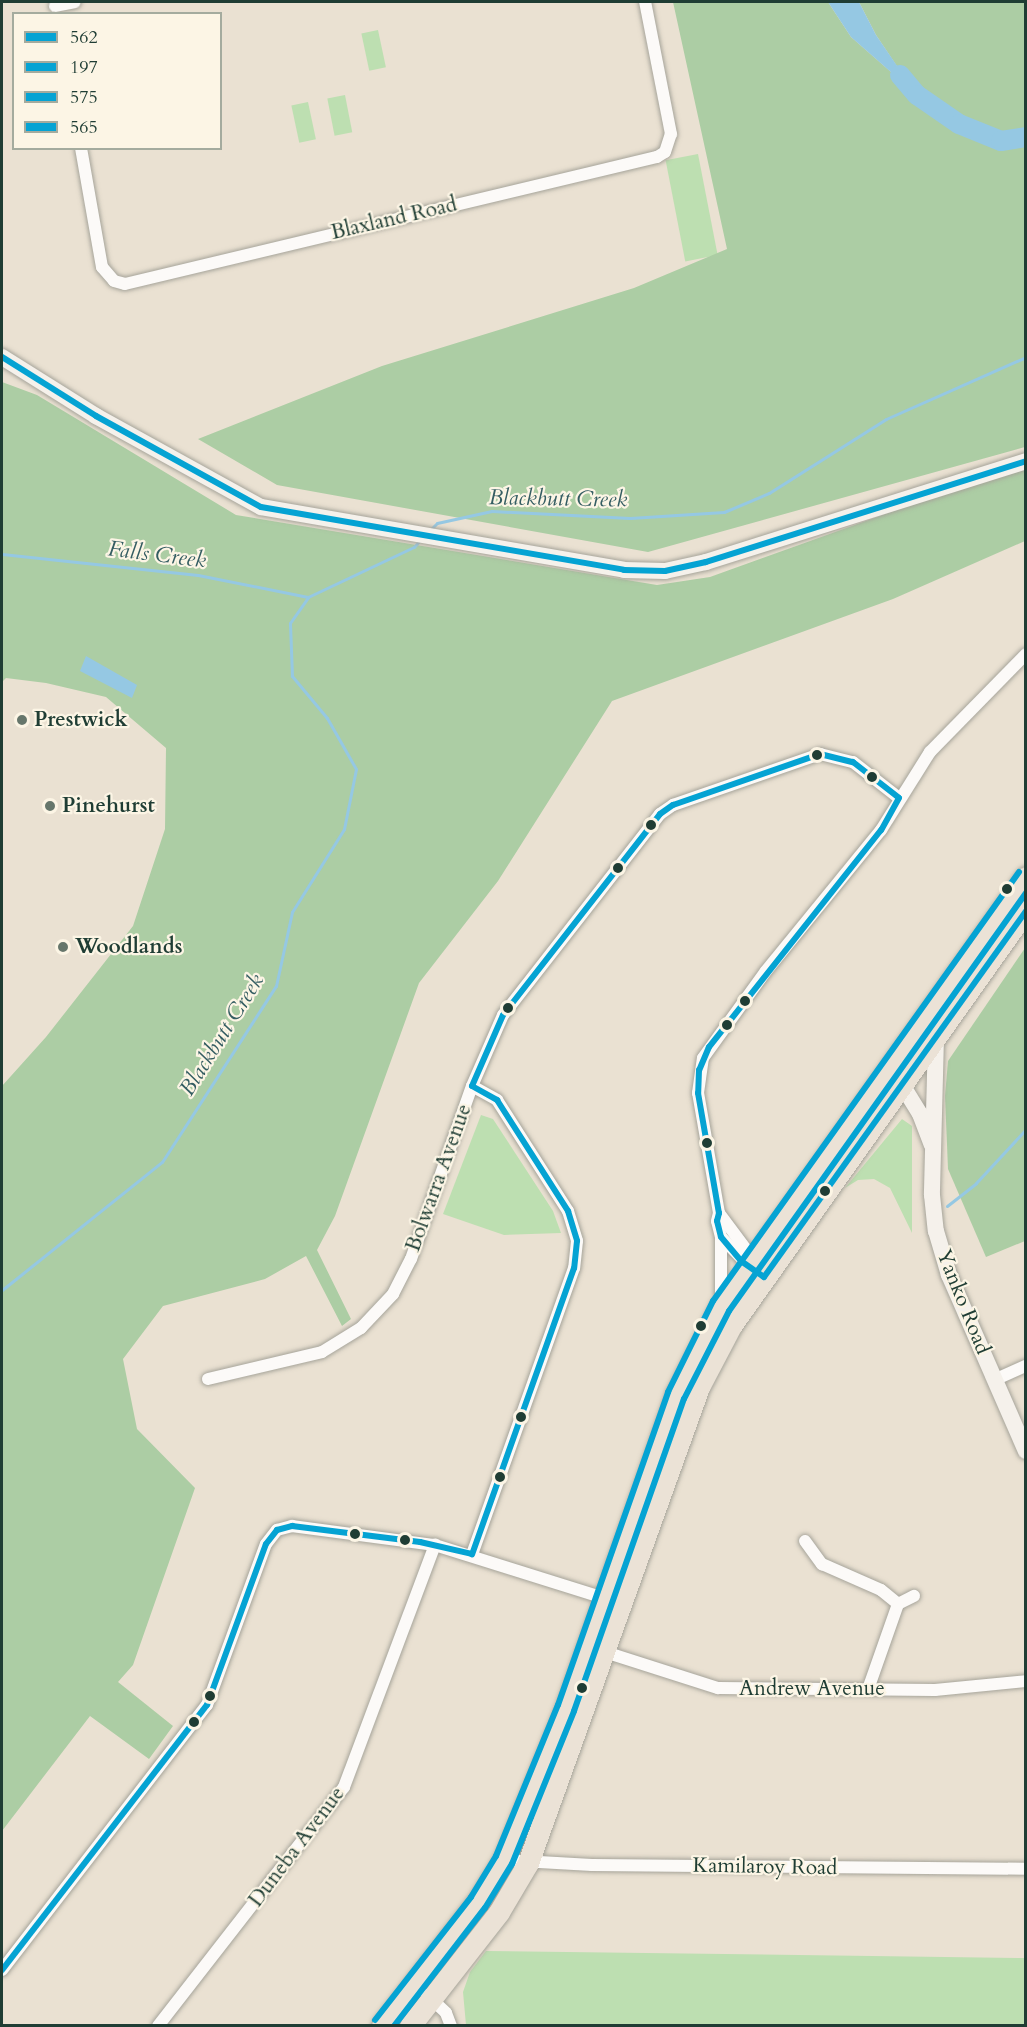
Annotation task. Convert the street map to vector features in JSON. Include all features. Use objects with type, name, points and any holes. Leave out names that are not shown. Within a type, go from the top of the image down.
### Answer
[{"type":"highway","points":[[901,1077],[1026,877]]},
{"type":"highway","points":[[382,2025],[478,1902],[504,1860],[536,1788],[676,1395],[721,1305],[755,1267],[901,1077],[936,1037],[1026,910]]},
{"type":"highway","points":[[410,2025],[499,1912],[528,1863],[699,1387],[731,1326],[755,1267]]},
{"type":"main road","points":[[2,357],[36,381],[236,496],[261,507],[409,531],[588,566],[665,571],[706,562],[1026,460]]},
{"type":"main road","name":"Yanko Road","points":[[936,1037],[932,1146],[936,1231],[949,1275],[1026,1451]]},
{"type":"main road","points":[[901,1077],[934,1116]]},
{"type":"main road","name":"Yanko Road","points":[[901,1077],[920,1114],[932,1146]]},
{"type":"street","points":[[55,7],[75,2]]},
{"type":"street","name":"Blaxland Road","points":[[81,150],[102,267],[114,281],[125,284],[657,158],[669,144],[671,134],[645,2]]},
{"type":"street","points":[[755,1267],[719,1213],[698,1093],[703,1058],[766,971],[881,830],[930,752],[1026,654]]},
{"type":"street","name":"Bolwarra Avenue","points":[[208,1379],[322,1352],[342,1342],[379,1312],[393,1294],[411,1259],[472,1086],[503,1015],[660,814],[673,805],[820,754],[853,762],[899,798]]},
{"type":"street","points":[[472,1086],[497,1100],[568,1211],[577,1241],[574,1268],[472,1554]]},
{"type":"street","points":[[719,1213],[717,1221],[721,1237],[721,1305]]},
{"type":"street","points":[[721,1237],[755,1267]]},
{"type":"street","points":[[994,1380],[1026,1366]]},
{"type":"street","points":[[2,1970],[207,1705],[271,1536],[292,1526],[435,1545],[472,1554],[604,1598]]},
{"type":"street","points":[[805,1541],[822,1564],[881,1590],[898,1604]]},
{"type":"street","name":"Duneba Avenue","points":[[158,2025],[344,1787],[435,1545]]},
{"type":"street","points":[[868,1689],[898,1604],[914,1596]]},
{"type":"street","name":"Andrew Avenue","points":[[605,1652],[707,1687],[935,1690],[1026,1681]]},
{"type":"street","name":"Kamilaroy Road","points":[[504,1860],[528,1863],[1026,1869]]},
{"type":"street","points":[[414,1985],[447,2013],[451,2025]]},
{"type":"green space","points":[[673,2],[828,2],[851,37],[915,93],[876,35],[859,2],[1025,2],[1025,447],[648,552],[277,485],[198,439],[382,366],[634,288],[727,249]]},
{"type":"green space","points":[[378,30],[386,67],[369,71],[361,34]]},
{"type":"green space","points":[[345,95],[352,132],[335,136],[327,98]]},
{"type":"green space","points":[[308,102],[316,139],[299,143],[291,106]]},
{"type":"green space","points":[[698,154],[718,255],[685,261],[666,160]]},
{"type":"green space","points":[[2,382],[37,395],[236,515],[657,585],[710,577],[955,489],[1025,470],[1025,541],[893,599],[612,701],[498,881],[419,983],[335,1216],[317,1250],[351,1319],[342,1326],[306,1256],[265,1279],[163,1306],[123,1359],[137,1429],[195,1488],[133,1665],[118,1682],[173,1726],[149,1759],[90,1716],[2,1831],[2,1086],[46,1037],[133,926],[165,829],[166,748],[106,697],[46,683],[6,678],[2,682]]},
{"type":"green space","points":[[1025,948],[1025,1241],[986,1257],[948,1169],[945,1096],[948,1061]]},
{"type":"green space","points":[[481,1115],[493,1119],[553,1211],[561,1233],[504,1235],[443,1214]]},
{"type":"green space","points":[[902,1119],[912,1126],[912,1233],[890,1188],[874,1179],[858,1180],[845,1188]]},
{"type":"green space","points":[[486,1951],[1025,1958],[1025,2025],[466,2025],[463,1992],[470,1972]]},
{"type":"water","points":[[828,2],[859,2],[876,35],[917,95],[851,37]]},
{"type":"water","points":[[86,656],[137,685],[132,698],[80,671]]},
{"type":"waterway","points":[[900,75],[917,95],[959,124],[1001,141],[1026,137]]},
{"type":"waterway","name":"Blackbutt Creek","points":[[429,531],[437,523],[492,511],[630,518],[724,512],[769,493],[886,419],[1026,357]]},
{"type":"waterway","name":"Blackbutt Creek","points":[[2,1290],[162,1162],[276,986],[292,912],[344,829],[356,769],[327,718],[292,676],[290,623],[308,597],[414,547],[420,540]]},
{"type":"waterway","name":"Falls Creek","points":[[2,554],[198,575],[308,597]]},
{"type":"waterway","points":[[947,1206],[976,1183],[1026,1129]]},
{"type":"transit line","name":"565","points":[[2,357],[96,416],[261,507],[624,570],[665,571],[706,562],[1026,461]]},
{"type":"transit line","name":"562","points":[[472,1086],[503,1015],[660,814],[673,805],[820,754],[853,762],[899,798]]},
{"type":"transit line","name":"562","points":[[899,798],[881,830],[709,1047],[699,1070],[698,1093],[719,1213],[717,1221],[721,1237],[741,1261],[764,1277],[1026,911]]},
{"type":"transit line","name":"575","points":[[375,2020],[471,1897],[496,1856],[558,1705],[668,1392],[713,1301],[1019,872]]},
{"type":"transit line","name":"197","points":[[394,2026],[485,1908],[512,1864],[574,1711],[684,1399],[729,1311],[1026,893]]},
{"type":"transit line","name":"562","points":[[472,1086],[497,1100],[568,1211],[577,1241],[574,1268],[472,1554]]},
{"type":"transit line","name":"562","points":[[2,1970],[207,1705],[266,1544],[277,1530],[292,1526],[420,1542],[472,1554]]},
{"type":"place","name":"Prestwick","points":[[22,720]]},
{"type":"place","name":"Pinehurst","points":[[50,806]]},
{"type":"place","name":"Woodlands","points":[[63,947]]}]
